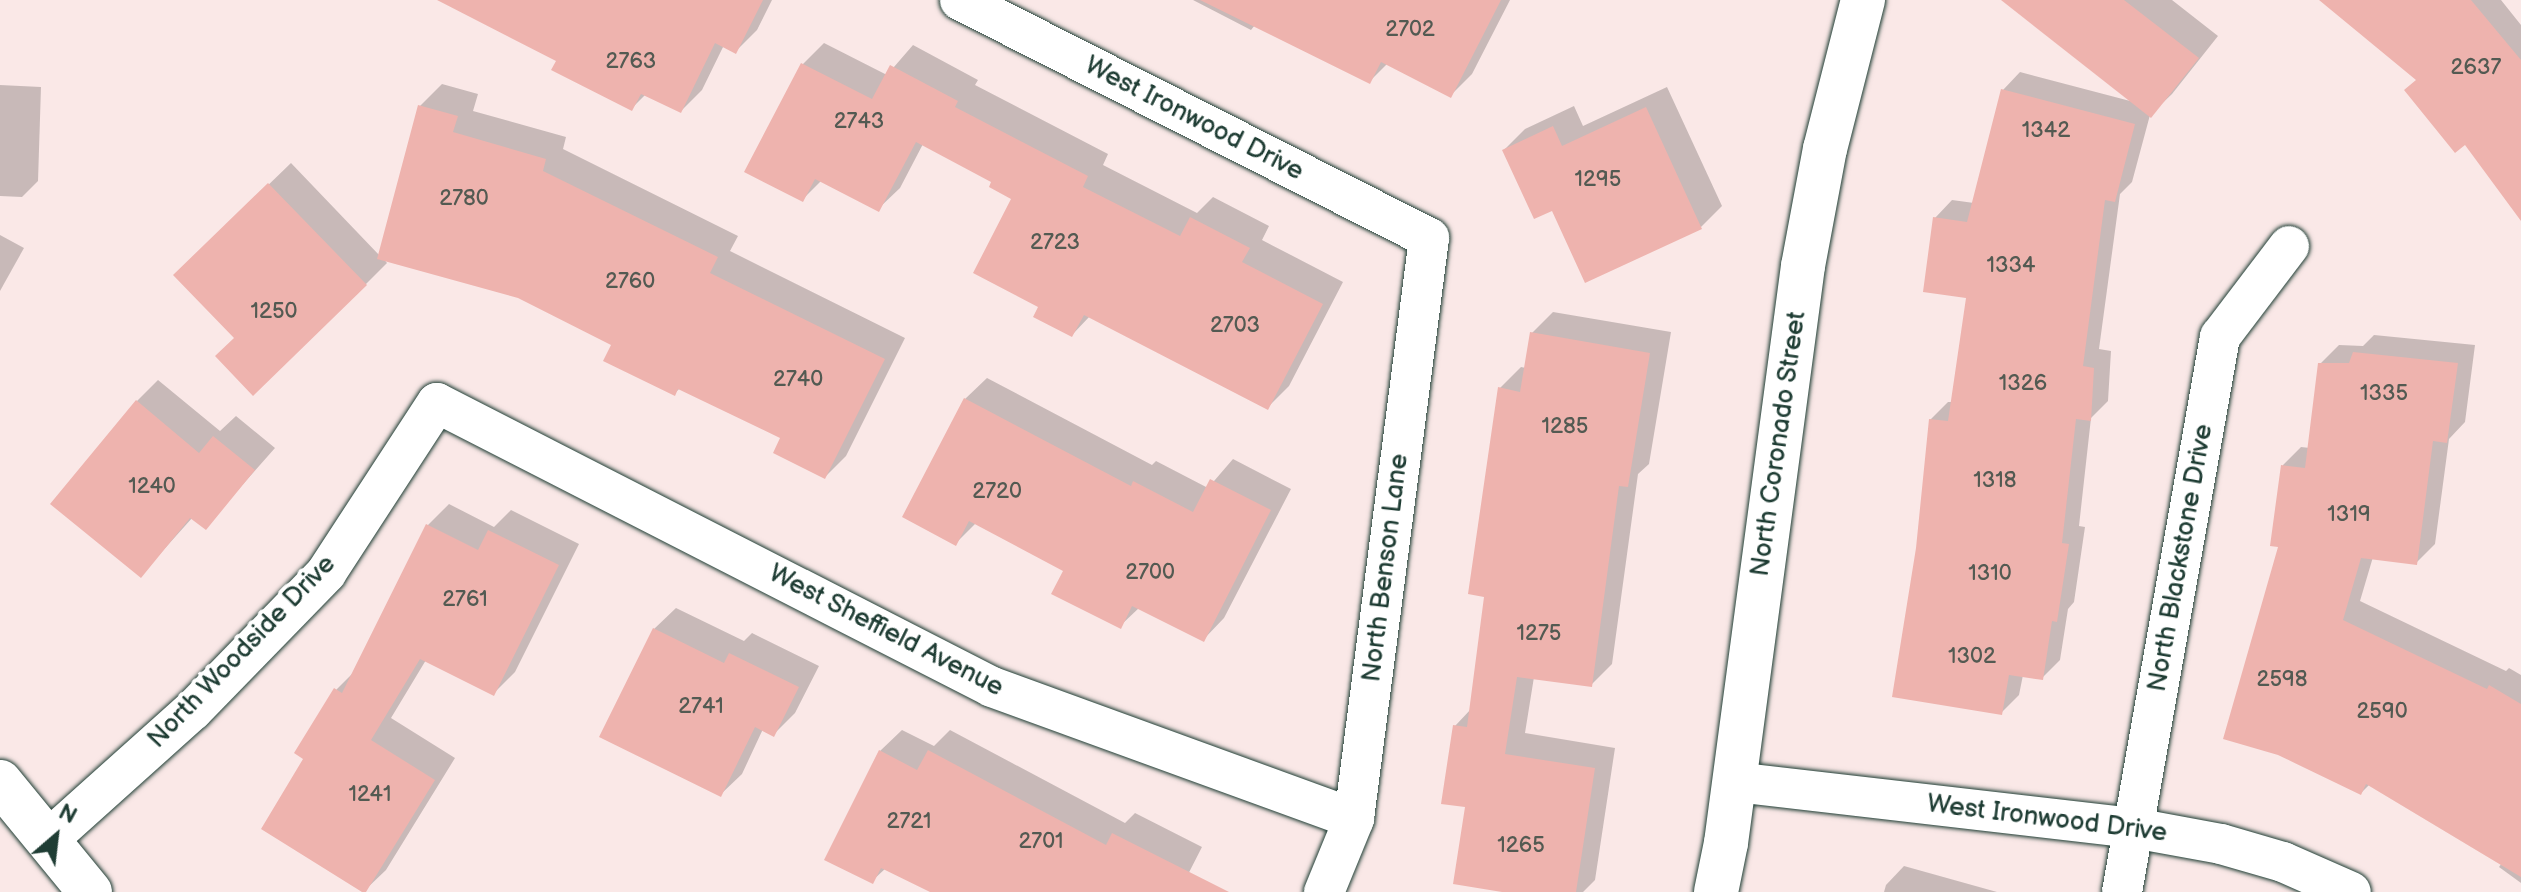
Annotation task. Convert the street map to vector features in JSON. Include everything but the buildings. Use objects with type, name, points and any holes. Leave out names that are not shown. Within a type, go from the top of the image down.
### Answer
[{"type":"street","name":"West Ironwood Drive","points":[[960,0],[1429,238]]},
{"type":"street","name":"North Coronado Street","points":[[1716,892],[1735,782],[1803,266],[1825,149],[1863,0]]},
{"type":"street","name":"North Benson Lane","points":[[1324,892],[1354,819],[1429,238]]},
{"type":"street","name":"North Blackstone Drive","points":[[2122,892],[2220,337],[2289,246]]},
{"type":"street","name":"West Sheffield Avenue","points":[[437,403],[992,687],[1354,819]]},
{"type":"street","name":"North Woodside Drive","points":[[49,839],[193,710],[326,573],[437,403]]},
{"type":"street","points":[[0,782],[90,892]]},
{"type":"street","name":"West Ironwood Drive","points":[[1735,782],[2134,828],[2221,844],[2283,862],[2351,892]]}]
